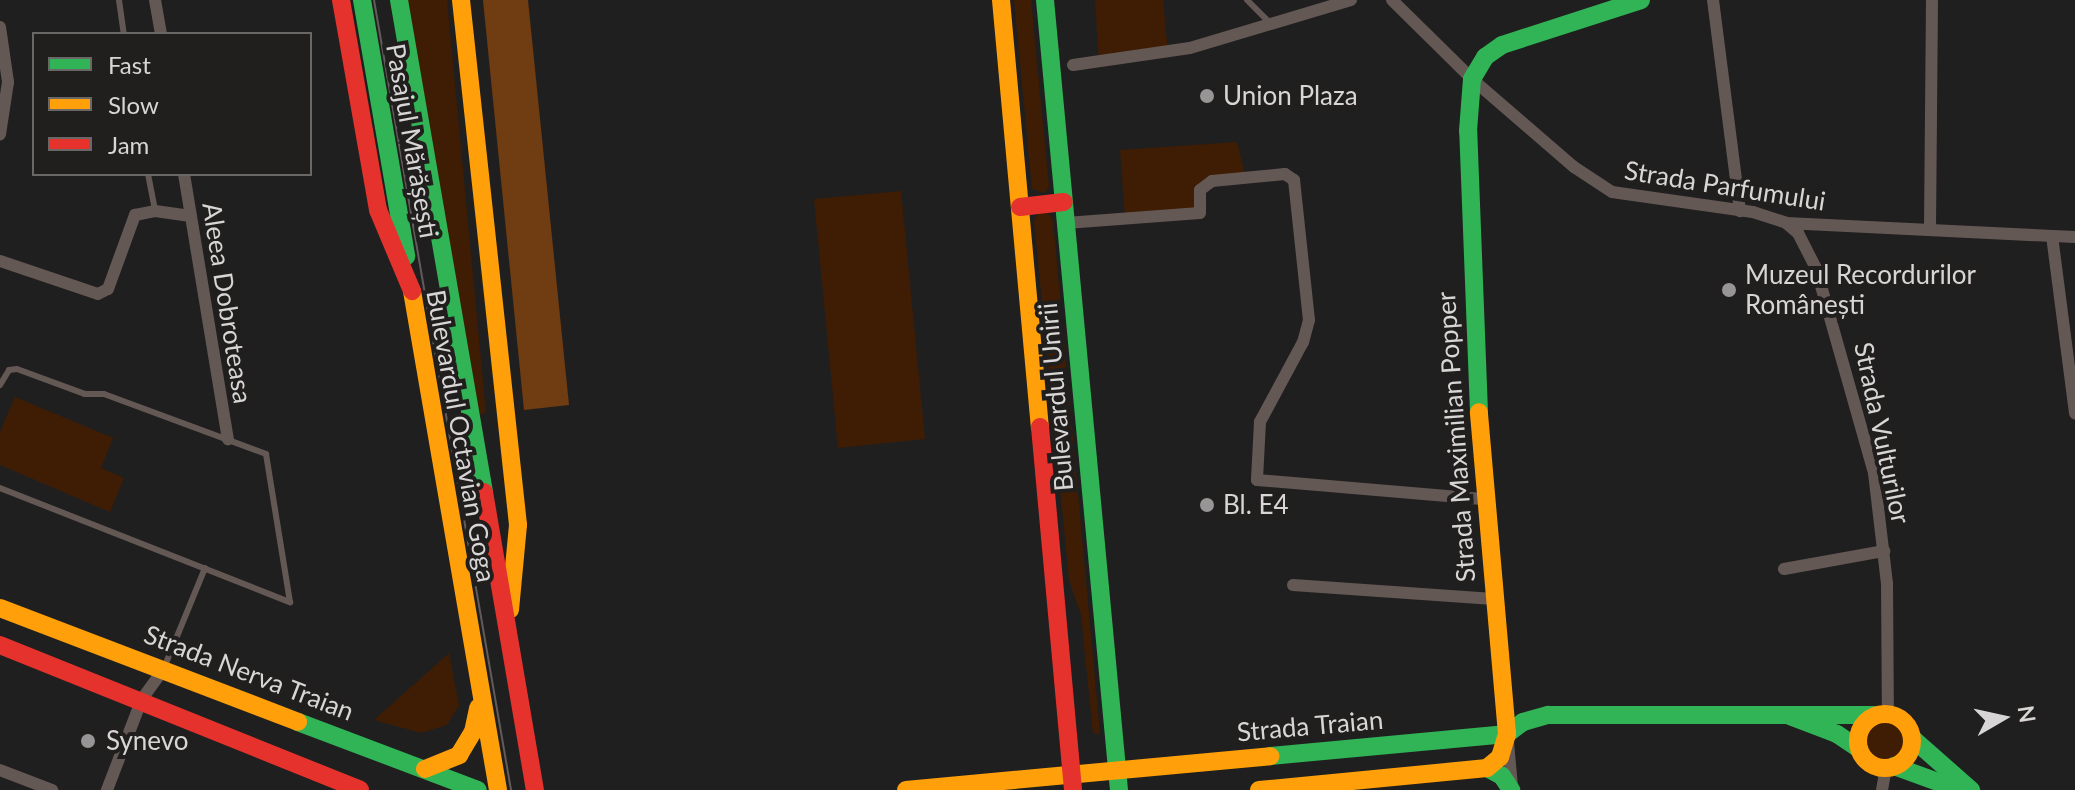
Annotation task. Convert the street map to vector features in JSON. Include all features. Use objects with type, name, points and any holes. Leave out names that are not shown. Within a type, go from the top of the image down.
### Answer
[{"type":"main road","name":"Bulevardul Octavian Goga","points":[[341,0],[378,210],[412,290],[498,790]]},
{"type":"main road","name":"Pasajul Mărășești","points":[[362,0],[412,290]]},
{"type":"main road","name":"Pasajul Mărășești","points":[[399,0],[449,284]]},
{"type":"main road","name":"Bulevardul Octavian Goga","points":[[461,0],[518,525],[507,629]]},
{"type":"main road","name":"Bulevardul Unirii","points":[[1001,0],[1072,782]]},
{"type":"main road","name":"Bulevardul Unirii","points":[[1045,0],[1119,790]]},
{"type":"main road","points":[[1472,79],[1485,57],[1502,45],[1641,0]]},
{"type":"main road","name":"Strada Maximilian Popper","points":[[1472,79],[1468,131],[1472,312],[1485,499],[1507,734]]},
{"type":"main road","points":[[1020,207],[1064,202]]},
{"type":"main road","name":"Bulevardul Octavian Goga","points":[[449,284],[535,790]]},
{"type":"main road","name":"Strada Nerva Traian","points":[[0,608],[478,790]]},
{"type":"main road","points":[[0,645],[142,699],[360,790]]},
{"type":"main road","points":[[425,769],[449,761],[468,744],[479,693]]},
{"type":"main road","points":[[1504,699],[1517,712],[1538,717]]},
{"type":"main road","name":"Strada Traian","points":[[1117,770],[1507,734],[1538,717],[1772,711],[1881,714]]},
{"type":"main road","name":"Strada Traian","points":[[1772,711],[1837,734],[1859,749]]},
{"type":"main road","points":[[1960,790],[1869,763],[1859,749],[1862,725],[1881,714],[1904,722],[1912,738],[1971,790]]},
{"type":"main road","points":[[1487,768],[1500,757],[1507,734]]},
{"type":"main road","points":[[1890,767],[1908,755],[1912,738]]},
{"type":"main road","points":[[1259,790],[1487,768],[1502,776],[1512,790]]},
{"type":"main road","points":[[906,790],[1072,782],[1117,770]]},
{"type":"street","points":[[155,0],[161,32]]},
{"type":"street","points":[[1073,65],[1168,53],[1351,0]]},
{"type":"street","name":"Strada Parfumului","points":[[1392,0],[1472,79],[1605,189],[1648,201],[1740,211],[1786,223],[2075,237]]},
{"type":"street","points":[[1713,0],[1740,211]]},
{"type":"street","points":[[1930,228],[1932,0]]},
{"type":"street","points":[[0,27],[8,82],[0,134]]},
{"type":"street","points":[[1066,223],[1200,213],[1200,190],[1212,181],[1285,174],[1294,180],[1309,320],[1303,342],[1260,422],[1257,480],[1485,499]]},
{"type":"street","name":"Aleea Dobroteasa","points":[[184,176],[228,439]]},
{"type":"street","points":[[0,261],[98,294],[108,289],[135,215],[155,211],[191,216]]},
{"type":"street","name":"Strada Vulturilor","points":[[1786,223],[1807,248],[1832,313],[1861,413],[1884,551],[1881,714]]},
{"type":"street","points":[[2052,236],[2075,414]]},
{"type":"street","points":[[1784,569],[1884,551]]},
{"type":"street","points":[[1293,585],[1494,599]]},
{"type":"street","points":[[107,790],[142,699],[164,669]]},
{"type":"street","name":"Strada Maximilian Popper","points":[[1507,734],[1512,790]]},
{"type":"street","points":[[1882,790],[1890,767]]},
{"type":"street","points":[[0,770],[52,790]]},
{"type":"lane","points":[[119,0],[124,32]]},
{"type":"lane","points":[[1247,0],[1272,25]]},
{"type":"lane","points":[[148,176],[155,211]]},
{"type":"lane","points":[[0,385],[9,370],[17,369],[266,454],[290,602],[0,488]]},
{"type":"lane","points":[[164,669],[205,568]]},
{"type":"shaded area","points":[[407,0],[447,0],[486,413],[478,415]]},
{"type":"shaded area","points":[[483,0],[528,0],[569,405],[524,410]]},
{"type":"shaded area","points":[[1014,0],[1031,0],[1049,187],[1044,193],[1032,189]]},
{"type":"shaded area","points":[[1095,0],[1163,0],[1168,53],[1099,63]]},
{"type":"shaded area","points":[[1237,142],[1246,178],[1205,184],[1200,213],[1125,218],[1120,150]]},
{"type":"shaded area","points":[[901,191],[925,439],[838,448],[814,199]]},
{"type":"shaded area","points":[[1038,213],[1048,213],[1053,220],[1100,734],[1093,733],[1081,615],[1069,580],[1034,221]]},
{"type":"shaded area","points":[[15,397],[113,438],[101,468],[124,478],[110,512],[0,465],[0,432]]},
{"type":"shaded area","points":[[449,653],[459,705],[447,725],[421,733],[374,720]]},
{"type":"shaded area","points":[[1885,714],[1904,722],[1912,741],[1904,760],[1885,768],[1866,760],[1858,741],[1866,722]]},
{"type":"tram line","points":[[374,0],[511,790]]},
{"type":"traffic: fast","points":[[362,0],[406,256]]},
{"type":"traffic: fast","points":[[399,0],[484,492]]},
{"type":"traffic: fast","points":[[1045,0],[1119,790]]},
{"type":"traffic: fast","points":[[1479,412],[1468,131],[1472,79],[1485,57],[1502,45],[1641,0]]},
{"type":"traffic: fast","points":[[1270,756],[1507,734],[1523,722],[1548,715],[1875,715]]},
{"type":"traffic: fast","points":[[1790,716],[1837,734],[1859,749]]},
{"type":"traffic: fast","points":[[298,722],[478,790]]},
{"type":"traffic: fast","points":[[1912,738],[1971,790]]},
{"type":"traffic: fast","points":[[1894,766],[1960,790]]},
{"type":"traffic: fast","points":[[1487,768],[1502,776],[1511,790]]},
{"type":"traffic: slow","points":[[461,0],[518,525],[510,610]]},
{"type":"traffic: slow","points":[[1001,0],[1040,427]]},
{"type":"traffic: slow","points":[[412,291],[498,790]]},
{"type":"traffic: slow","points":[[1259,790],[1487,768],[1500,757],[1507,734],[1479,412]]},
{"type":"traffic: slow","points":[[0,608],[298,722]]},
{"type":"traffic: slow","points":[[425,769],[459,755],[473,732],[478,708]]},
{"type":"traffic: slow","points":[[1885,714],[1904,722],[1912,741],[1904,760],[1885,768],[1866,760],[1858,741],[1866,722],[1885,714]]},
{"type":"traffic: slow","points":[[906,790],[1270,756]]},
{"type":"traffic: jam","points":[[341,0],[378,210],[412,291]]},
{"type":"traffic: jam","points":[[1020,207],[1064,202]]},
{"type":"traffic: jam","points":[[1040,427],[1073,790]]},
{"type":"traffic: jam","points":[[484,492],[535,790]]},
{"type":"traffic: jam","points":[[0,645],[360,790]]},
{"type":"place","name":"Union Plaza","points":[[1207,96]]},
{"type":"place","name":"Muzeul Recordurilor Românești","points":[[1729,290]]},
{"type":"place","name":"Bl. E4","points":[[1207,505]]},
{"type":"place","name":"Synevo","points":[[88,741]]}]
